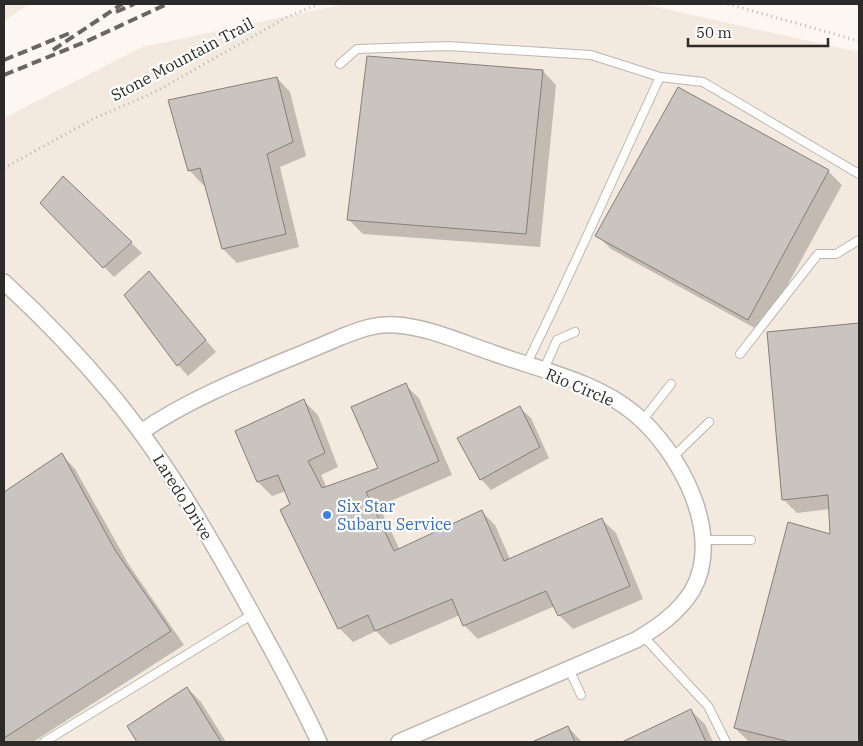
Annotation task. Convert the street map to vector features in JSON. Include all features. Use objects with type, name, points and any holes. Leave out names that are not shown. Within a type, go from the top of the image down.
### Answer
[{"type":"street","name":"Laredo Drive","points":[[4,282],[79,357],[141,432],[188,505],[253,614],[283,668],[319,742]]},
{"type":"street","name":"Rio Circle","points":[[141,432],[165,415],[331,335],[366,327],[396,325],[414,327],[599,391],[619,402],[664,442],[692,493],[699,517],[703,554],[700,574],[692,590],[670,617],[643,636],[400,742]]},
{"type":"lane","points":[[340,64],[357,49],[448,46],[591,55],[660,77],[703,82],[859,174]]},
{"type":"lane","points":[[526,365],[660,77]]},
{"type":"lane","points":[[740,354],[818,254],[836,254],[859,240]]},
{"type":"lane","points":[[543,371],[557,340],[575,332]]},
{"type":"lane","points":[[642,421],[671,384]]},
{"type":"lane","points":[[673,457],[709,422]]},
{"type":"lane","points":[[702,540],[751,540]]},
{"type":"lane","points":[[44,742],[253,614]]},
{"type":"lane","points":[[643,636],[708,706],[726,742]]},
{"type":"lane","points":[[569,669],[581,695]]},
{"type":"path","name":"Stone Mountain Trail","points":[[4,168],[93,119],[155,92],[287,17],[319,4]]},
{"type":"path","points":[[728,4],[859,41]]},
{"type":"shaded area","points":[[4,4],[29,4],[4,21]]},
{"type":"shaded area","points":[[345,4],[643,4],[859,52],[859,742],[4,742],[4,118],[142,47]]},
{"type":"building","points":[[367,56],[543,70],[526,234],[347,220]]},
{"type":"building","points":[[277,77],[293,142],[267,154],[286,234],[222,249],[200,168],[188,171],[168,100]]},
{"type":"building","points":[[678,87],[829,170],[748,320],[595,236]]},
{"type":"building","points":[[63,176],[132,242],[103,268],[40,203]]},
{"type":"building","points":[[149,271],[206,340],[177,366],[124,295]]},
{"type":"building","points":[[859,323],[859,742],[790,742],[734,728],[788,522],[830,534],[828,495],[782,500],[767,332]]},
{"type":"building","points":[[406,383],[439,461],[366,492],[394,551],[482,510],[504,561],[602,518],[630,586],[558,616],[546,591],[463,626],[452,599],[375,631],[368,615],[338,629],[280,510],[290,504],[278,475],[257,482],[235,431],[304,399],[325,453],[308,461],[322,488],[378,468],[351,407]]},
{"type":"building","points":[[520,406],[540,447],[480,480],[457,438]]},
{"type":"building","points":[[62,453],[115,550],[171,631],[4,738],[4,492]]},
{"type":"building","points":[[187,687],[221,742],[137,742],[127,726]]},
{"type":"building","points":[[691,709],[706,742],[622,742]]},
{"type":"building","points":[[568,726],[575,742],[532,742]]},
{"type":"railway","points":[[53,50],[122,4]]},
{"type":"railway","points":[[116,12],[134,4]]},
{"type":"railway","points":[[4,75],[85,42],[167,4]]},
{"type":"railway","points":[[4,60],[70,33]]},
{"type":"place","name":"Six Star Subaru Service","points":[[327,515]]}]
